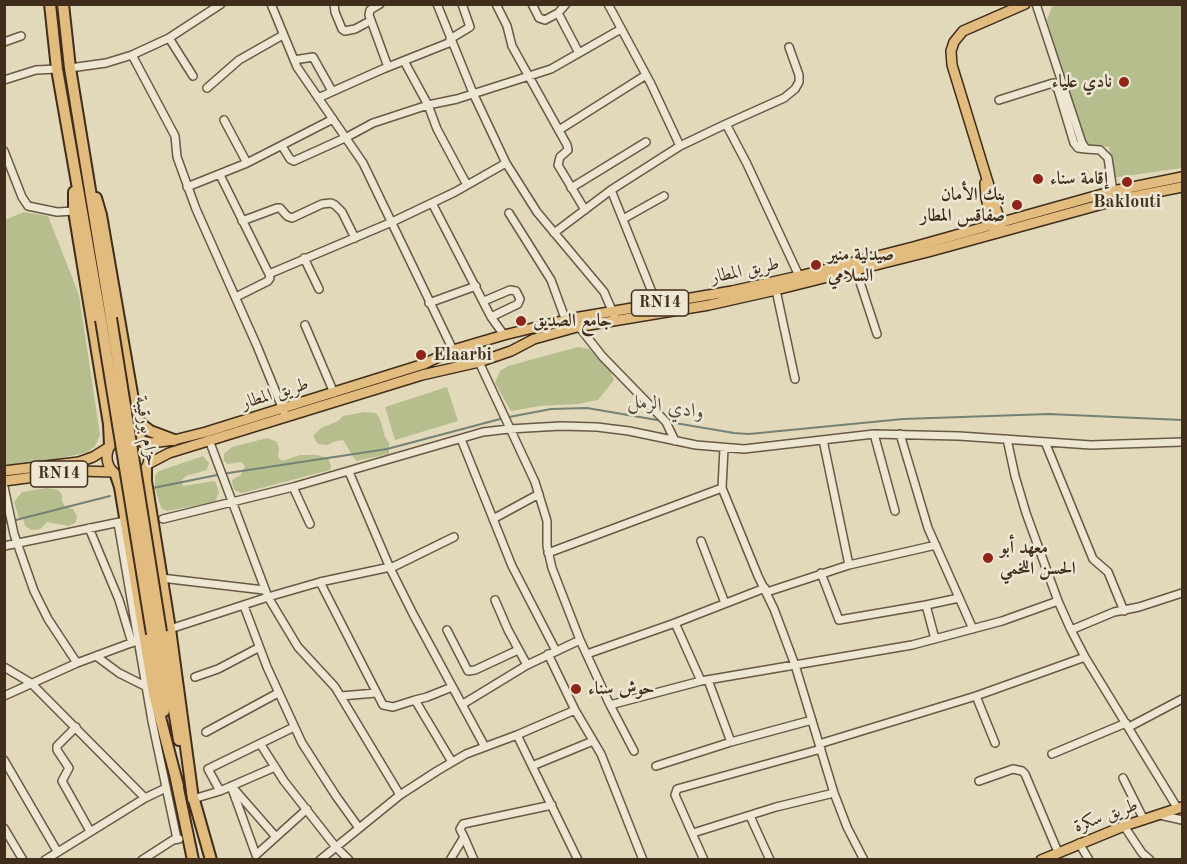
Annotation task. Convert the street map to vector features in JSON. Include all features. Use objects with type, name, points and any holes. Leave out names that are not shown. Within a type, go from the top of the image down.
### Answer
[{"type":"highway","name":"حزام بورقيبة","points":[[50,4],[57,69],[78,158],[176,726],[193,799],[211,860]]},
{"type":"highway","name":"حزام بورقيبة","points":[[63,4],[78,158]]},
{"type":"highway","points":[[78,158],[74,211],[109,424],[110,446]]},
{"type":"highway","points":[[78,158],[100,215],[141,441]]},
{"type":"highway","points":[[135,415],[150,431],[174,440]]},
{"type":"highway","points":[[147,467],[146,481],[161,578],[161,632]]},
{"type":"highway","points":[[115,474],[154,694],[178,786]]},
{"type":"highway","name":"حزام بورقيبة","points":[[161,632],[183,838],[193,860]]},
{"type":"main road","points":[[998,228],[952,64],[952,46],[959,34],[967,29],[1025,4]]},
{"type":"main road","name":"طريق المطار","points":[[284,413],[334,393],[506,335],[658,309],[709,305],[776,290],[801,280],[980,228],[998,228],[1019,218],[1182,177]]},
{"type":"main road","name":"طريق المطار","points":[[658,309],[732,291],[856,270],[1117,193],[1182,187]]},
{"type":"main road","points":[[990,197],[1004,211],[1019,218]]},
{"type":"main road","points":[[980,228],[986,216],[990,197]]},
{"type":"main road","name":"طريق المطار","points":[[141,441],[151,443],[174,440],[235,428],[422,375],[479,362],[511,351],[572,322]]},
{"type":"main road","points":[[506,335],[511,351]]},
{"type":"main road","points":[[449,353],[449,369]]},
{"type":"main road","name":"طريق المطار","points":[[147,467],[159,457],[209,440],[235,428]]},
{"type":"main road","points":[[129,436],[141,441],[149,453],[147,467],[138,476],[131,478],[115,474],[108,466],[106,459],[110,446],[122,437],[129,436]]},
{"type":"main road","name":"RN14","points":[[4,471],[79,462],[93,457],[110,446]]},
{"type":"main road","name":"RN14","points":[[4,481],[80,471],[115,474]]},
{"type":"main road","name":"طريق سكرة","points":[[1041,860],[1124,826],[1180,808]]},
{"type":"street","points":[[70,68],[106,63],[132,55],[169,38],[221,4]]},
{"type":"street","points":[[271,4],[294,60],[363,164],[429,303],[449,353]]},
{"type":"street","points":[[334,4],[335,12],[345,31],[355,29],[370,21]]},
{"type":"street","points":[[380,4],[370,10],[369,15],[388,67]]},
{"type":"street","points":[[437,4],[450,41],[506,163],[537,212],[604,292],[614,316]]},
{"type":"street","points":[[318,98],[450,41],[470,27],[462,4]]},
{"type":"street","points":[[496,4],[507,26],[510,41],[568,150],[560,157],[558,165],[585,210]]},
{"type":"street","points":[[532,4],[542,19],[558,13],[566,4]]},
{"type":"street","points":[[608,4],[680,146]]},
{"type":"street","points":[[1036,4],[1082,143],[1086,149]]},
{"type":"street","points":[[558,13],[579,53]]},
{"type":"street","points":[[282,146],[290,159],[294,161],[373,123],[428,105],[457,99],[560,65],[621,28]]},
{"type":"street","points":[[207,88],[239,60],[284,35]]},
{"type":"street","points":[[4,42],[21,36]]},
{"type":"street","points":[[169,38],[193,76]]},
{"type":"street","points":[[554,233],[611,190],[680,146],[784,98],[795,89],[799,82],[799,75],[789,47]]},
{"type":"street","points":[[132,55],[175,136],[177,157],[187,187],[284,413]]},
{"type":"street","points":[[294,60],[312,57],[332,92]]},
{"type":"street","points":[[404,60],[467,185]]},
{"type":"street","points":[[4,80],[36,70],[57,69]]},
{"type":"street","points":[[559,130],[646,75]]},
{"type":"street","points":[[999,100],[1053,83],[1058,90],[1074,143],[1078,148],[1100,150],[1108,158],[1117,193]]},
{"type":"street","points":[[187,187],[247,163],[333,119]]},
{"type":"street","points":[[224,120],[247,163]]},
{"type":"street","points":[[726,124],[801,280]]},
{"type":"street","points":[[571,188],[646,142]]},
{"type":"street","points":[[4,151],[22,197],[28,206],[57,212],[74,211]]},
{"type":"street","points":[[269,274],[392,222],[506,163]]},
{"type":"street","points":[[220,175],[269,274],[269,280],[236,297]]},
{"type":"street","points":[[611,190],[658,309]]},
{"type":"street","points":[[623,219],[664,196]]},
{"type":"street","points":[[242,221],[277,208],[292,218],[322,204],[331,203],[342,212],[355,238]]},
{"type":"street","points":[[432,203],[491,317],[506,335]]},
{"type":"street","points":[[509,213],[551,280],[572,322],[666,422],[675,441]]},
{"type":"street","points":[[304,258],[319,289]]},
{"type":"street","points":[[856,270],[877,334]]},
{"type":"street","points":[[429,303],[476,286]]},
{"type":"street","points":[[484,301],[510,290],[516,291],[520,299],[518,304],[491,317]]},
{"type":"street","points":[[776,290],[795,379]]},
{"type":"street","points":[[305,325],[334,393]]},
{"type":"street","points":[[479,362],[509,429],[523,454],[539,494],[548,526],[546,542],[552,568],[580,640],[634,751]]},
{"type":"street","points":[[163,519],[349,472],[483,432],[509,429],[561,426],[597,427],[724,448],[762,448],[874,434],[1091,445],[1182,442]]},
{"type":"street","points":[[874,434],[895,511]]},
{"type":"street","points":[[900,434],[928,528],[973,628]]},
{"type":"street","points":[[461,439],[512,566],[555,651]]},
{"type":"street","points":[[209,440],[266,594],[298,647],[335,687],[400,795]]},
{"type":"street","points":[[823,440],[849,565]]},
{"type":"street","points":[[1007,440],[1018,485],[1058,601],[1071,630],[1085,657],[1180,808]]},
{"type":"street","points":[[1045,442],[1093,559],[1097,565],[1108,572],[1124,611]]},
{"type":"street","points":[[724,448],[722,488],[795,665],[834,793],[864,860]]},
{"type":"street","points":[[349,472],[390,567],[485,747]]},
{"type":"street","points":[[4,487],[17,544],[42,610],[77,663]]},
{"type":"street","points":[[293,487],[310,524]]},
{"type":"street","points":[[548,553],[722,488]]},
{"type":"street","points":[[493,519],[539,494]]},
{"type":"street","points":[[4,546],[122,522],[135,641]]},
{"type":"street","points":[[89,528],[135,641],[147,687],[166,788],[183,838],[142,860]]},
{"type":"street","points":[[161,632],[244,606],[266,594],[402,564],[454,537]]},
{"type":"street","points":[[701,541],[725,603]]},
{"type":"street","points":[[586,654],[766,590],[849,565],[936,545]]},
{"type":"street","points":[[821,573],[839,620],[959,598]]},
{"type":"street","points":[[161,578],[266,594]]},
{"type":"street","points":[[320,582],[383,705],[388,707],[415,700],[452,687]]},
{"type":"street","points":[[1071,630],[1096,619],[1182,593]]},
{"type":"street","points":[[495,600],[527,664]]},
{"type":"street","points":[[610,705],[704,681],[912,645],[1002,621],[1058,601]]},
{"type":"street","points":[[926,605],[935,639]]},
{"type":"street","points":[[244,606],[258,648],[294,727],[316,766],[359,828]]},
{"type":"street","points":[[675,623],[731,742]]},
{"type":"street","points":[[447,630],[468,671],[519,650]]},
{"type":"street","points":[[463,704],[527,664],[580,640]]},
{"type":"street","points":[[4,696],[77,663],[135,641]]},
{"type":"street","points":[[195,677],[224,667],[258,648]]},
{"type":"street","points":[[548,654],[574,710],[604,762],[643,860]]},
{"type":"street","points":[[96,656],[119,673],[147,687]]},
{"type":"street","points":[[704,860],[675,795],[677,789],[820,747],[976,696],[1085,657]]},
{"type":"street","points":[[4,667],[31,683],[145,798]]},
{"type":"street","points":[[206,732],[278,693]]},
{"type":"street","points":[[341,696],[376,693]]},
{"type":"street","points":[[976,696],[995,743]]},
{"type":"street","points":[[1052,754],[1128,725],[1182,699]]},
{"type":"street","points":[[415,700],[452,762]]},
{"type":"street","points":[[320,860],[400,795],[452,762],[466,754],[574,710]]},
{"type":"street","points":[[656,766],[731,742],[812,720]]},
{"type":"street","points":[[220,791],[208,769],[294,727]]},
{"type":"street","points":[[76,728],[57,746],[57,750],[69,768],[62,781],[90,831]]},
{"type":"street","points":[[517,735],[578,860]]},
{"type":"street","points":[[532,766],[593,741]]},
{"type":"street","points":[[261,745],[274,767],[348,860]]},
{"type":"street","points":[[4,760],[57,851]]},
{"type":"street","points":[[193,799],[220,791],[274,767]]},
{"type":"street","points":[[979,781],[1013,769],[1022,771],[1058,852]]},
{"type":"street","points":[[1123,777],[1143,820]]},
{"type":"street","points":[[231,786],[276,837]]},
{"type":"street","points":[[231,786],[256,857],[307,809]]},
{"type":"street","points":[[45,860],[145,798],[166,788]]},
{"type":"street","points":[[693,833],[776,807],[834,793]]},
{"type":"street","points":[[474,860],[460,829],[465,823],[552,805]]},
{"type":"street","points":[[1160,815],[1182,820]]},
{"type":"street","points":[[750,816],[770,860]]},
{"type":"street","points":[[1124,826],[1142,853],[1150,860]]},
{"type":"street","points":[[4,828],[23,860]]},
{"type":"street","points":[[450,860],[464,837]]},
{"type":"street","points":[[4,846],[12,842]]},
{"type":"street","points":[[1079,843],[1089,860]]},
{"type":"green space","name":"نادي علياء","points":[[1057,5],[1182,5],[1182,168],[1112,178],[1109,147],[1084,144],[1047,20],[1052,7]]},
{"type":"green space","points":[[24,212],[48,216],[79,295],[100,435],[95,446],[88,452],[48,461],[6,465],[5,220]]},
{"type":"green space","points":[[578,347],[589,349],[610,370],[614,380],[598,400],[511,411],[495,383],[500,371],[508,366]]},
{"type":"green space","points":[[447,387],[458,421],[395,440],[385,407]]},
{"type":"green space","points":[[364,412],[376,413],[380,419],[389,443],[389,454],[356,461],[343,440],[327,445],[318,444],[313,436],[321,428],[338,421],[343,416]]},
{"type":"green space","points":[[267,438],[277,442],[278,457],[282,461],[300,455],[317,455],[328,458],[330,470],[242,493],[236,491],[232,480],[241,475],[245,466],[241,462],[227,464],[224,454],[232,447]]},
{"type":"green space","points":[[203,456],[209,463],[207,470],[186,476],[182,480],[183,486],[215,481],[219,492],[215,502],[167,511],[161,508],[155,488],[155,476],[159,471]]},
{"type":"green space","points":[[47,488],[58,490],[65,507],[73,509],[77,516],[76,522],[69,526],[47,522],[40,529],[32,530],[25,526],[23,519],[19,518],[14,502],[22,492]]},
{"type":"waterway","name":"وادي الرمل","points":[[153,488],[222,474],[387,449],[504,418],[551,409],[587,408],[663,421]]},
{"type":"waterway","name":"وادي الرمل","points":[[669,422],[749,434],[903,419],[1049,414],[1182,420]]},
{"type":"waterway","name":"وادي الرمل","points":[[4,523],[110,496]]},
{"type":"place","name":"نادي علياء","points":[[1124,82]]},
{"type":"place","name":"إقامة سناء","points":[[1038,179]]},
{"type":"place","name":"Baklouti","points":[[1127,182]]},
{"type":"place","name":"بنك الأمان صفاقس المطار","points":[[1017,205]]},
{"type":"place","name":"صيدلية منير السلامي","points":[[816,265]]},
{"type":"place","name":"جامع الصديق","points":[[521,321]]},
{"type":"place","name":"Elaarbi","points":[[421,355]]},
{"type":"place","name":"معهد أبو الحسن اللخمي","points":[[988,558]]},
{"type":"place","name":"حوش سناء","points":[[576,689]]}]
